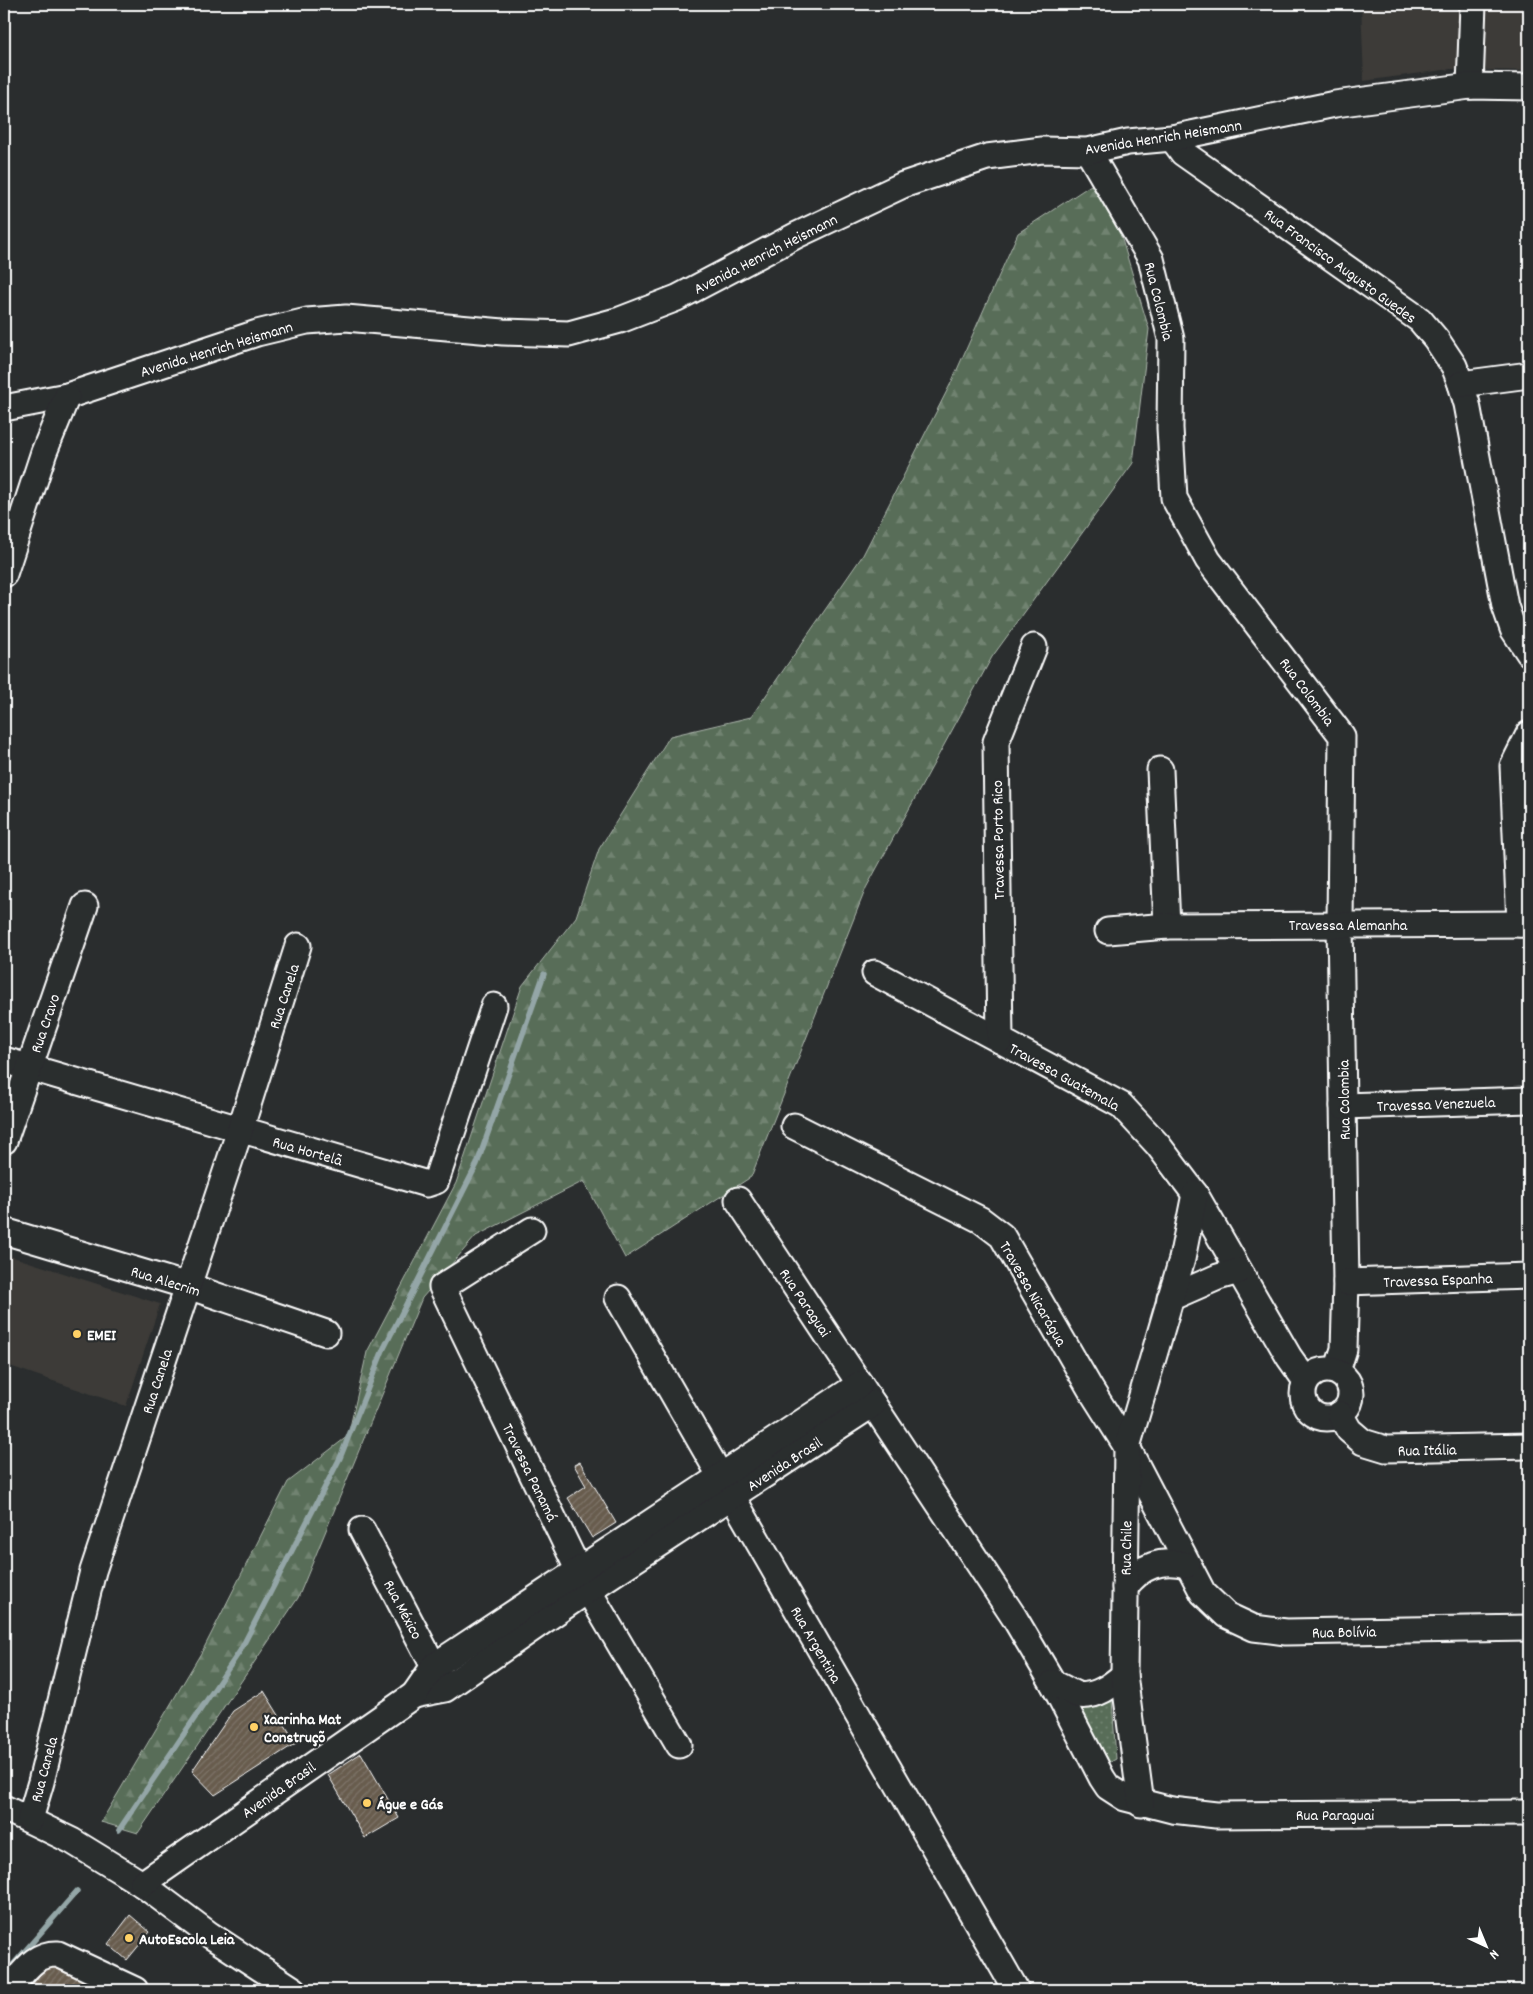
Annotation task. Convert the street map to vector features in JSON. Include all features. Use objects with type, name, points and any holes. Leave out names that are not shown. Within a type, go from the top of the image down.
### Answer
[{"type":"street","points":[[1470,86],[1473,4]]},
{"type":"street","name":"Avenida Henrich Heismann","points":[[4,408],[67,396],[257,333],[307,321],[346,318],[503,332],[569,334],[620,320],[678,298],[797,236],[903,185],[987,157],[1042,150],[1088,151],[1128,142],[1172,138],[1335,104],[1470,86],[1529,87]]},
{"type":"street","name":"Rua Francisco Augusto Guedes","points":[[1172,138],[1183,153],[1420,320],[1454,366],[1467,404],[1505,606],[1513,629],[1529,653]]},
{"type":"street","name":"Rua Colombia","points":[[1088,151],[1151,259],[1171,339],[1170,428],[1174,498],[1208,560],[1342,736],[1340,924],[1346,1282],[1344,1349],[1337,1371]]},
{"type":"street","points":[[1461,384],[1529,375]]},
{"type":"street","points":[[4,574],[44,452],[67,396]]},
{"type":"street","name":"Travessa Porto Rico","points":[[1000,1040],[996,742],[1034,648]]},
{"type":"street","points":[[1525,924],[1513,766],[1529,734]]},
{"type":"street","points":[[1160,770],[1166,926]]},
{"type":"street","name":"Rua Cravo","points":[[4,1141],[85,906]]},
{"type":"street","name":"Travessa Alemanha","points":[[1108,931],[1166,926],[1525,924]]},
{"type":"street","name":"Rua Canela","points":[[30,1819],[41,1782],[93,1571],[240,1130],[298,946]]},
{"type":"street","name":"Travessa Guatemala","points":[[875,973],[1121,1105],[1158,1146],[1194,1194],[1306,1381]]},
{"type":"street","name":"Rua Hortelã","points":[[4,1060],[427,1184],[436,1181],[494,1006]]},
{"type":"street","name":"Travessa Venezuela","points":[[1343,1106],[1529,1100]]},
{"type":"street","name":"Travessa Nicarágua","points":[[794,1126],[981,1220],[1002,1236],[1091,1390],[1127,1447],[1187,1565]]},
{"type":"street","name":"Rua Chile","points":[[1141,1804],[1124,1675],[1127,1447],[1182,1259],[1194,1194]]},
{"type":"street","name":"Rua Paraguai","points":[[738,1200],[867,1394]]},
{"type":"street","name":"Travessa Panamá","points":[[532,1230],[442,1287],[584,1581],[679,1746]]},
{"type":"street","name":"Rua Alecrim","points":[[4,1231],[188,1286],[326,1334]]},
{"type":"street","points":[[1170,1298],[1218,1277],[1239,1271]]},
{"type":"street","name":"Travessa Espanha","points":[[1346,1282],[1529,1276]]},
{"type":"street","name":"Rua Argentina","points":[[618,1298],[1016,1990]]},
{"type":"street","points":[[1320,1370],[1337,1371],[1344,1376],[1351,1392],[1347,1408],[1340,1414],[1323,1418],[1315,1416],[1308,1410],[1302,1396],[1306,1381],[1320,1370]]},
{"type":"street","points":[[867,1394],[1014,1617],[1054,1683],[1078,1695],[1095,1693],[1111,1686],[1124,1675]]},
{"type":"street","name":"Avenida Brasil","points":[[142,1884],[414,1695],[434,1666],[527,1618],[867,1394]]},
{"type":"street","name":"Rua Itália","points":[[1340,1414],[1349,1430],[1363,1442],[1386,1450],[1529,1446]]},
{"type":"street","name":"Rua México","points":[[362,1530],[445,1689]]},
{"type":"street","points":[[1125,1587],[1134,1576],[1146,1567],[1159,1563],[1173,1562],[1187,1565]]},
{"type":"street","name":"Rua Bolívia","points":[[1187,1565],[1203,1593],[1226,1615],[1254,1628],[1286,1632],[1529,1628]]},
{"type":"street","name":"Avenida Brasil","points":[[414,1695],[445,1689],[527,1618]]},
{"type":"street","name":"Rua Paraguai","points":[[1054,1683],[1108,1787],[1125,1798],[1141,1804],[1216,1815],[1529,1813]]},
{"type":"street","points":[[4,1808],[72,1840],[142,1884],[210,1935],[294,1990]]},
{"type":"street","points":[[8,1990],[38,1957],[48,1954],[58,1954],[135,1990]]},
{"type":"shaded area","points":[[1361,4],[1529,4],[1529,71],[1451,69],[1364,81]]},
{"type":"shaded area","name":"EMEI","points":[[4,1254],[160,1304],[126,1406],[4,1364]]},
{"type":"green space","points":[[1091,185],[1120,233],[1149,329],[1133,463],[992,657],[866,888],[751,1177],[625,1258],[584,1181],[476,1236],[422,1298],[298,1598],[138,1833],[101,1822],[204,1648],[288,1482],[348,1436],[367,1352],[456,1183],[522,986],[576,917],[599,849],[670,736],[751,717],[863,555],[952,381],[1018,233]]},
{"type":"green space","points":[[1107,1696],[1112,1700],[1116,1759],[1107,1764],[1079,1706]]},
{"type":"building","points":[[580,1462],[616,1523],[592,1538],[568,1498],[586,1486],[574,1465]]},
{"type":"building","name":"Xacrinha Mat Construçõ","points":[[264,1691],[296,1743],[215,1795],[192,1771],[233,1711]]},
{"type":"building","name":"Águe e Gás","points":[[361,1753],[399,1818],[365,1838],[328,1775]]},
{"type":"building","name":"AutoEscola Leia","points":[[130,1915],[150,1932],[127,1960],[108,1944]]},
{"type":"building","points":[[49,1963],[120,1990],[28,1990]]},
{"type":"waterway","points":[[119,1830],[240,1651],[340,1458],[383,1350],[477,1164],[544,974]]},
{"type":"waterway","points":[[4,1975],[77,1891]]},
{"type":"place","name":"EMEI","points":[[77,1334]]},
{"type":"place","name":"Xacrinha Mat Construçõ","points":[[254,1727]]},
{"type":"place","name":"Águe e Gás","points":[[367,1803]]},
{"type":"place","name":"AutoEscola Leia","points":[[129,1938]]}]
